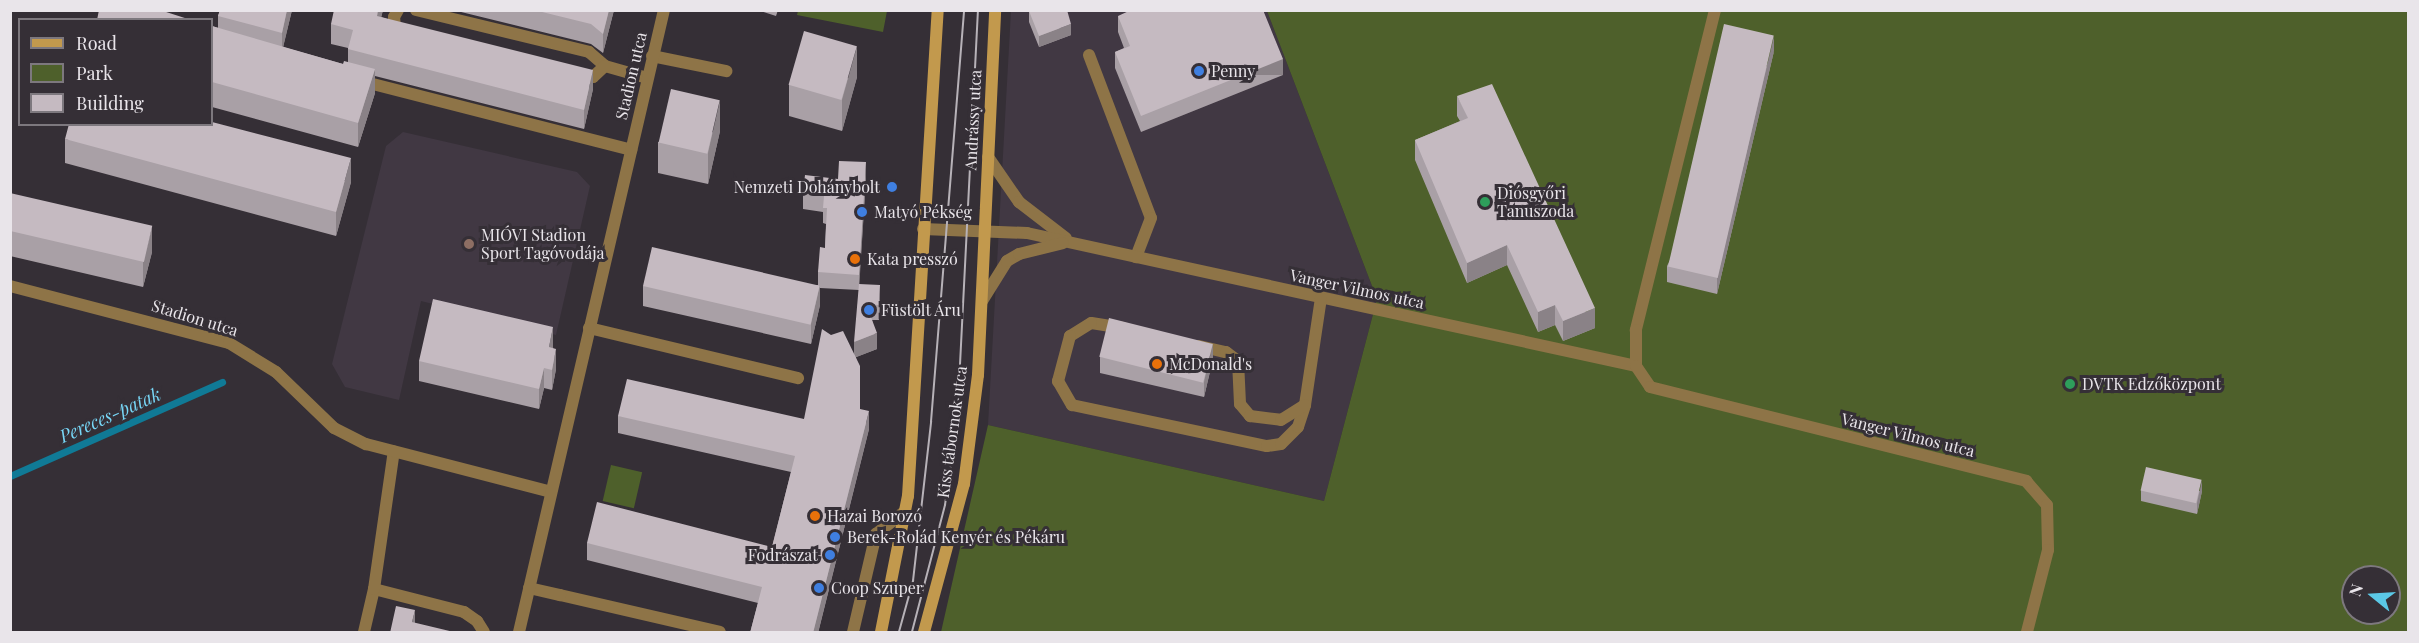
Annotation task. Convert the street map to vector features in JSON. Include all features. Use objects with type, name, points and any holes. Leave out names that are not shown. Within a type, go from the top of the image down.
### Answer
[{"type":"main road","points":[[880,633],[906,511],[938,10]]},
{"type":"main road","name":"Andrássy utca","points":[[985,231],[995,10]]},
{"type":"main road","name":"Kiss tábornok utca","points":[[924,633],[964,484],[982,302],[985,231]]},
{"type":"street","points":[[398,10],[394,17],[395,27],[411,34]]},
{"type":"street","points":[[416,10],[589,52],[605,66],[647,78]]},
{"type":"street","name":"Stadion utca","points":[[519,633],[664,10]]},
{"type":"street","points":[[1636,366],[1636,330],[1715,10]]},
{"type":"street","points":[[1089,55],[1151,218],[1136,257]]},
{"type":"street","points":[[652,56],[726,71]]},
{"type":"street","points":[[560,72],[593,77],[605,66]]},
{"type":"street","points":[[345,77],[631,150]]},
{"type":"street","points":[[988,157],[1019,202],[1072,242]]},
{"type":"street","name":"Vanger Vilmos utca","points":[[923,229],[1027,233],[1636,366],[1650,387],[2026,481],[2047,505],[2048,538],[2026,633]]},
{"type":"street","points":[[982,302],[1007,261],[1019,254],[1072,242]]},
{"type":"street","name":"Stadion utca","points":[[10,286],[230,343],[276,372],[334,428],[366,444],[551,492]]},
{"type":"street","points":[[1141,333],[1100,323],[1076,330],[1065,346],[1058,381],[1065,399],[1080,409],[1267,446],[1281,444],[1292,436],[1305,405],[1321,298]]},
{"type":"street","points":[[589,328],[798,378]]},
{"type":"street","points":[[1185,343],[1226,352],[1238,361],[1240,404],[1250,416],[1281,420],[1305,405]]},
{"type":"street","points":[[364,633],[374,589],[394,451]]},
{"type":"street","points":[[853,633],[876,534],[906,511]]},
{"type":"street","points":[[529,588],[720,632]]},
{"type":"street","points":[[374,589],[464,612],[477,621],[484,633]]},
{"type":"shaded area","points":[[1011,11],[1267,11],[1377,299],[1324,501],[988,425]]},
{"type":"shaded area","name":"MIÓVI Stadion Sport Tagóvodája","points":[[403,132],[577,172],[590,186],[556,335],[421,301],[399,400],[345,387],[332,364],[386,146]]},
{"type":"green space","points":[[798,10],[887,11],[883,32],[797,15]]},
{"type":"green space","name":"DVTK Edzőközpont","points":[[1267,11],[2408,11],[2408,632],[941,632],[988,425],[1324,501],[1377,299]]},
{"type":"green space","points":[[611,465],[642,472],[634,508],[603,501]]},
{"type":"building","points":[[99,10],[160,10],[185,18],[97,18]]},
{"type":"building","points":[[220,10],[287,10],[282,33],[218,16]]},
{"type":"building","points":[[334,10],[378,10],[377,16],[593,70],[584,110],[348,49],[353,30],[331,24]]},
{"type":"building","points":[[534,10],[609,10],[603,34],[591,24]]},
{"type":"building","points":[[1067,10],[1071,24],[1039,36],[1029,11]]},
{"type":"building","name":"Penny","points":[[1131,10],[1263,10],[1283,59],[1141,116],[1115,52],[1130,46],[1118,16]]},
{"type":"building","points":[[1724,24],[1774,35],[1718,278],[1668,267]]},
{"type":"building","points":[[213,26],[343,64],[344,61],[375,69],[358,123],[213,82]]},
{"type":"building","points":[[804,31],[857,46],[841,100],[789,85]]},
{"type":"building","name":"Diósgyőri Tanuszoda","points":[[1492,84],[1595,308],[1563,321],[1555,305],[1538,312],[1507,245],[1467,263],[1415,140],[1468,118],[1457,96]]},
{"type":"building","points":[[671,89],[720,100],[707,154],[659,143]]},
{"type":"building","points":[[213,122],[351,158],[336,212],[65,139],[68,126],[213,126]]},
{"type":"building","points":[[839,161],[866,162],[859,275],[818,272],[820,247],[825,248],[827,208],[823,208],[824,196],[803,193],[805,175],[838,179]]},
{"type":"building","points":[[10,193],[152,226],[144,262],[10,231]]},
{"type":"building","points":[[652,247],[820,286],[811,325],[643,286]]},
{"type":"building","points":[[859,284],[880,285],[879,305],[866,304],[877,333],[854,342]]},
{"type":"building","points":[[433,299],[553,327],[549,347],[556,349],[552,370],[544,368],[539,389],[419,361]]},
{"type":"building","name":"McDonald's","points":[[1109,318],[1213,344],[1203,383],[1099,357]]},
{"type":"building","points":[[822,329],[831,335],[843,331],[860,366],[860,409],[869,411],[813,633],[750,633],[762,587],[587,543],[597,502],[772,547],[795,456],[618,416],[627,379],[804,419]]},
{"type":"building","points":[[2146,467],[2202,480],[2196,503],[2141,490]]},
{"type":"building","points":[[396,606],[415,610],[412,622],[458,633],[390,633]]},
{"type":"waterway","name":"Pereces-patak","points":[[10,476],[222,382]]},
{"type":"tram line","points":[[899,632],[913,581],[931,422],[964,10]]},
{"type":"tram line","points":[[912,632],[945,505],[957,424],[978,10]]},
{"type":"place","name":"Penny","points":[[1199,71]]},
{"type":"place","name":"Nemzeti Dohánybolt","points":[[892,187]]},
{"type":"place","name":"Diósgyőri Tanuszoda","points":[[1485,202]]},
{"type":"place","name":"Matyó Pékség","points":[[862,212]]},
{"type":"place","name":"MIÓVI Stadion Sport Tagóvodája","points":[[469,244]]},
{"type":"place","name":"Kata presszó","points":[[855,259]]},
{"type":"place","name":"Füstölt Áru","points":[[869,310]]},
{"type":"place","name":"McDonald's","points":[[1157,364]]},
{"type":"place","name":"DVTK Edzőközpont","points":[[2070,384]]},
{"type":"place","name":"Hazai Borozó","points":[[815,516]]},
{"type":"place","name":"Berek-Rolád Kenyér és Pékáru","points":[[835,537]]},
{"type":"place","name":"Fodrászat","points":[[830,555]]},
{"type":"place","name":"Coop Szuper","points":[[819,588]]}]
